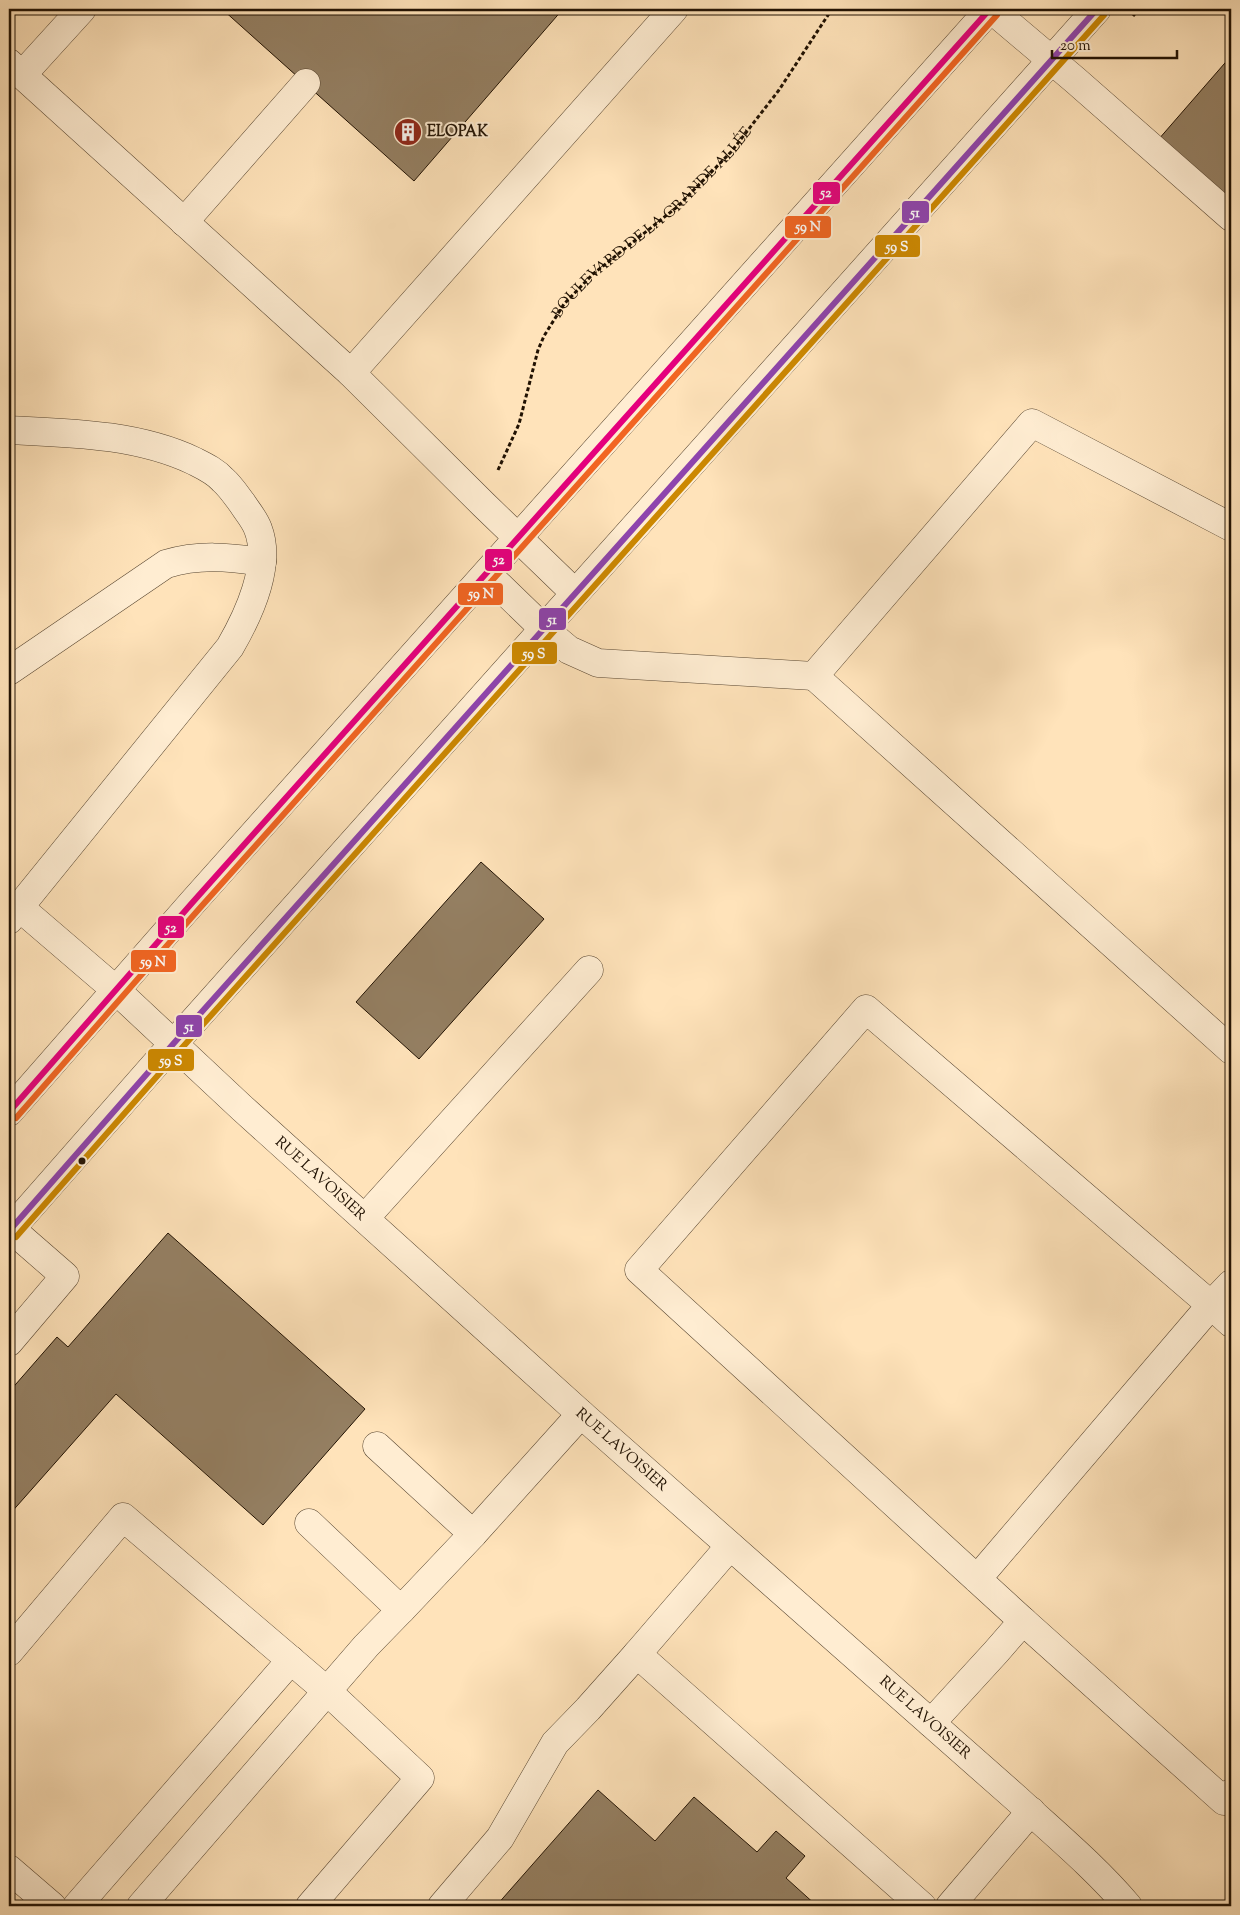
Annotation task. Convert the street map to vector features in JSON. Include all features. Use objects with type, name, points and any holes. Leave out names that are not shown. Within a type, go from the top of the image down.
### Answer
[{"type":"street","points":[[82,9],[15,69],[351,373],[575,593]]},
{"type":"street","points":[[351,373],[674,9]]},
{"type":"street","points":[[9,1112],[117,991],[192,903],[990,9],[1231,217]]},
{"type":"street","points":[[9,1342],[65,1276],[10,1230],[174,1043],[1097,9]]},
{"type":"street","points":[[184,222],[306,83]]},
{"type":"street","points":[[814,676],[1032,422],[1231,526]]},
{"type":"street","points":[[9,430],[125,439],[163,448],[208,468],[223,479],[258,528],[262,544],[262,562],[258,580],[245,621],[230,647],[14,913]]},
{"type":"street","points":[[9,671],[166,564],[183,559],[228,556],[262,562]]},
{"type":"street","points":[[487,574],[544,629],[569,650],[598,664],[814,676],[1231,1050]]},
{"type":"street","name":"RUE LAVOISIER","points":[[14,913],[117,991],[580,1414],[1030,1811],[1089,1865],[1128,1906]]},
{"type":"street","points":[[365,1218],[589,970]]},
{"type":"street","points":[[1231,1323],[866,1009],[639,1270],[1023,1621],[1224,1801],[1231,1793]]},
{"type":"street","points":[[977,1579],[1231,1284]]},
{"type":"street","points":[[141,1906],[366,1646],[473,1534],[580,1414]]},
{"type":"street","points":[[377,1446],[473,1534]]},
{"type":"street","points":[[9,1652],[123,1516],[327,1691],[420,1778],[310,1906]]},
{"type":"street","points":[[309,1523],[401,1610]]},
{"type":"street","points":[[442,1906],[500,1838],[555,1743],[637,1654],[730,1546]]},
{"type":"street","points":[[931,1722],[1023,1621]]},
{"type":"street","points":[[637,1654],[922,1906]]},
{"type":"street","points":[[77,1906],[291,1660]]},
{"type":"street","points":[[950,1906],[1030,1811]]},
{"type":"street","points":[[9,1869],[52,1906]]},
{"type":"path","name":"BOULEVARD DE LA GRANDE-ALLÉE","points":[[504,454],[519,424],[538,350],[544,336],[564,304],[593,274],[677,207],[731,152],[779,90],[832,9]]},
{"type":"building","name":"ELOPAK","points":[[222,9],[563,9],[414,181]]},
{"type":"building","points":[[1231,56],[1231,204],[1158,140]]},
{"type":"building","points":[[481,862],[544,919],[419,1059],[356,1002]]},
{"type":"building","points":[[168,1233],[365,1409],[263,1525],[116,1394],[9,1515],[9,1392],[57,1337],[68,1347]]},
{"type":"building","points":[[598,1790],[655,1841],[694,1797],[757,1852],[776,1831],[805,1856],[786,1878],[817,1906],[496,1906]]},
{"type":"transit line","name":"52","points":[[9,1112],[192,903],[990,9]]},
{"type":"transit line","name":"51","points":[[9,1231],[174,1043],[1097,9]]},
{"type":"transit line","points":[[16,1118],[199,909],[997,15]]},
{"type":"transit line","points":[[16,1237],[181,1049],[1104,15]]},
{"type":"place","name":"ELOPAK","points":[[408,132]]}]
